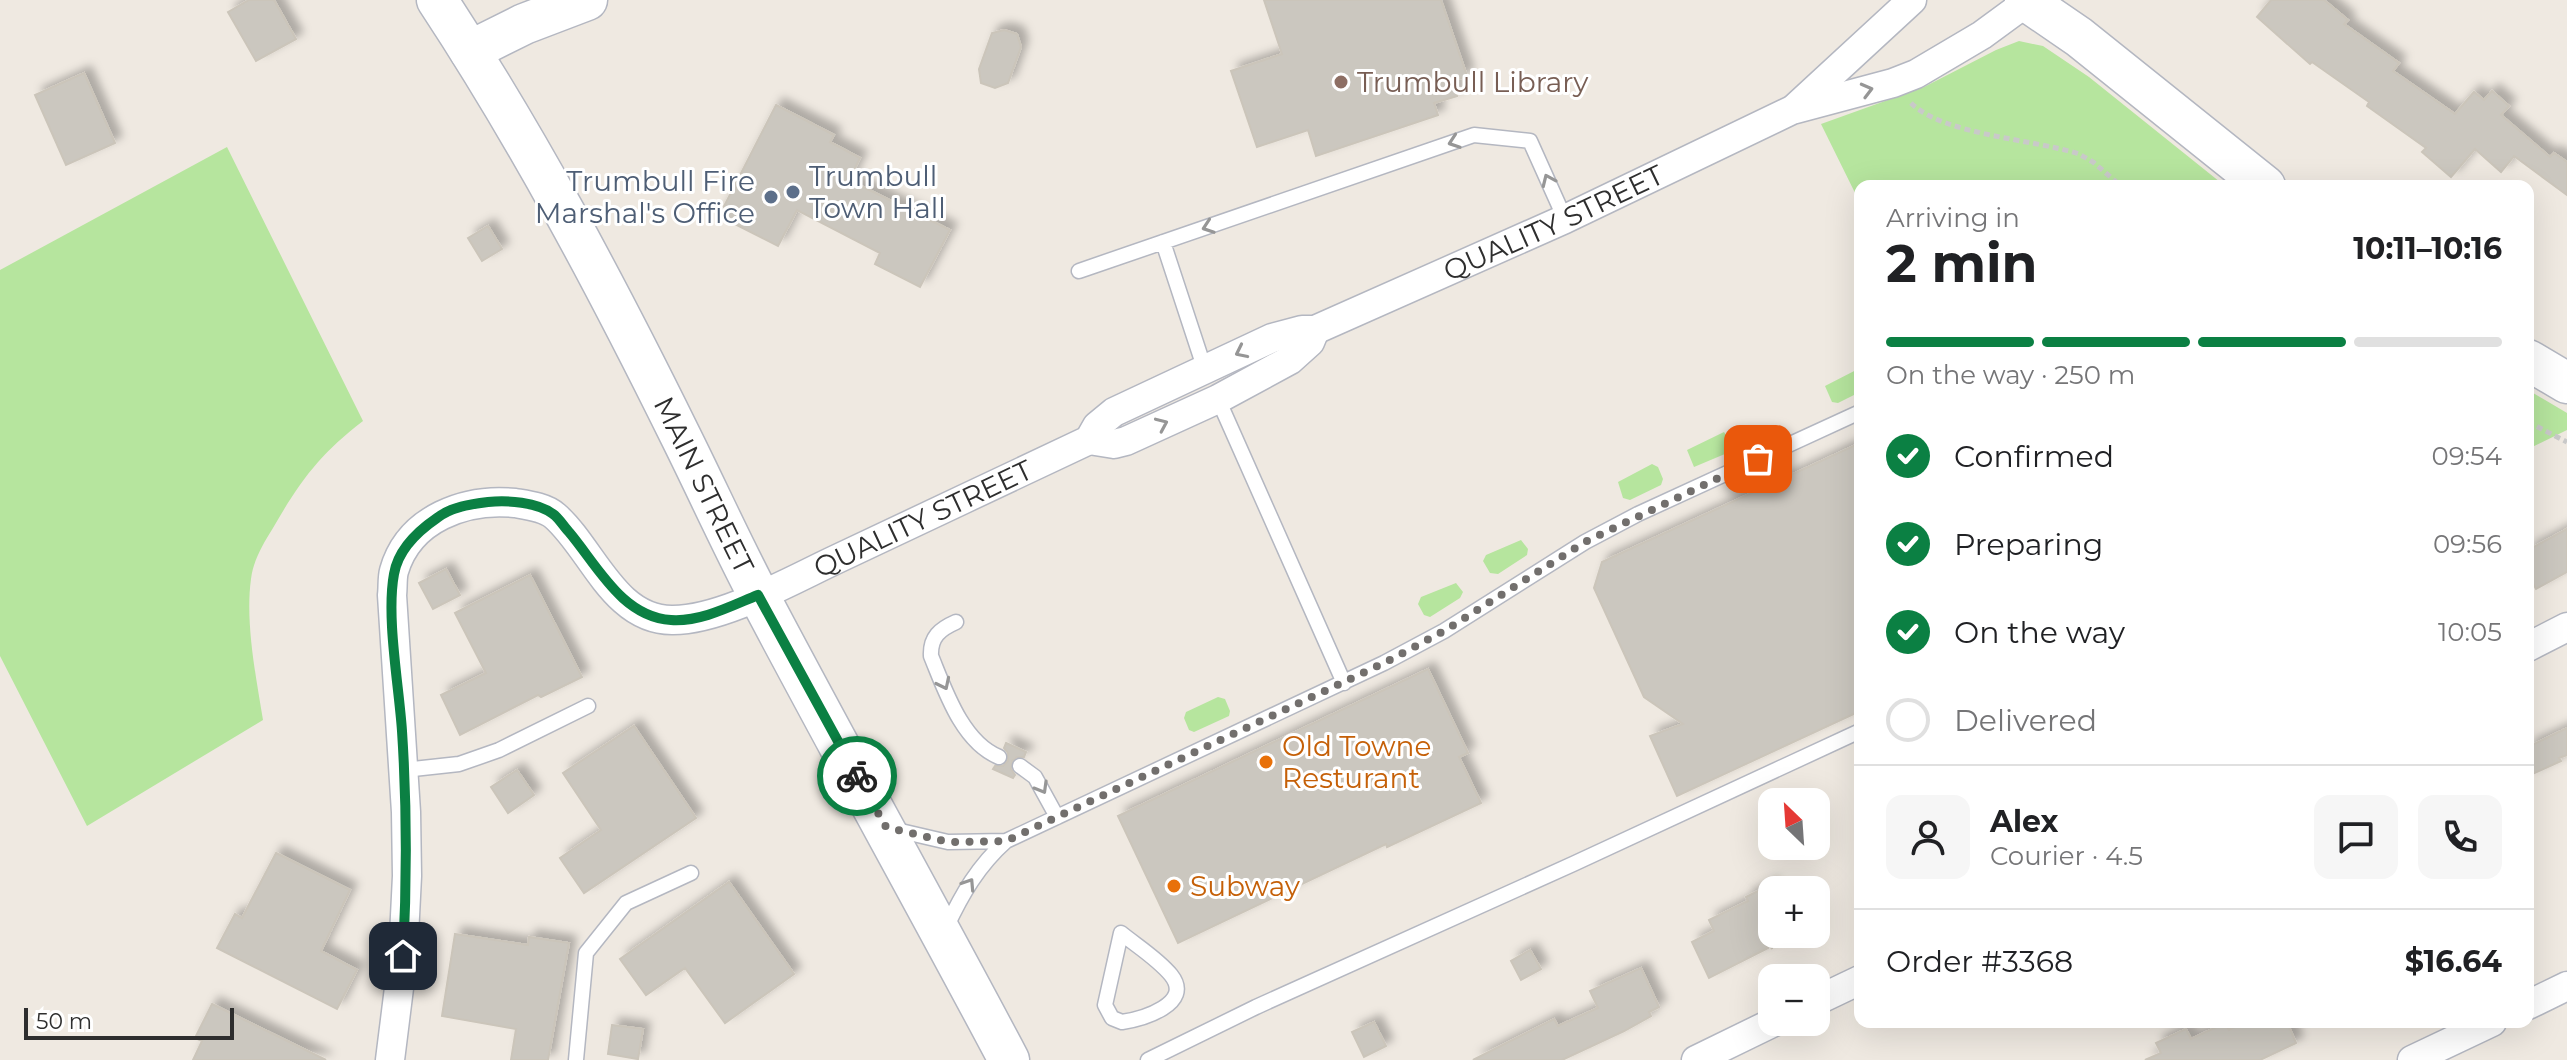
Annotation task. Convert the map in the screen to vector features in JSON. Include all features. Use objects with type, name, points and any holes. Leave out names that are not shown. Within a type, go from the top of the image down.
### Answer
[{"type":"main road","name":"MAIN STREET","points":[[437,0],[557,197],[678,431],[758,595],[886,827],[1009,1060]]},
{"type":"main road","points":[[470,51],[524,24],[587,0]]},
{"type":"main road","points":[[2026,1],[2079,37],[2258,180]]},
{"type":"main road","points":[[2534,364],[2567,383]]},
{"type":"street","name":"QUALITY STREET","points":[[1792,110],[1912,0]]},
{"type":"street","name":"QUALITY STREET","points":[[1089,440],[1097,426],[1114,412],[1287,332],[1315,330],[1565,219],[1792,110],[1916,74],[1982,35],[2026,1]]},
{"type":"street","name":"QUALITY STREET","points":[[396,1054],[407,876],[404,770],[393,618],[394,571],[406,547],[420,529],[441,514],[468,505],[498,501],[528,505],[553,514],[627,603],[650,615],[671,620],[706,616],[758,595],[1089,440],[1114,444],[1126,441],[1218,399],[1290,360],[1310,342],[1315,330]]},
{"type":"street","points":[[1205,370],[1218,399]]},
{"type":"street","points":[[2534,644],[2567,627]]},
{"type":"street","points":[[1830,994],[1854,983]]},
{"type":"street","points":[[2534,1002],[2567,986]]},
{"type":"street","points":[[2412,1060],[2479,1028]]},
{"type":"street","points":[[1696,1060],[1758,1030]]},
{"type":"lane","points":[[1079,271],[1474,135],[1530,141],[1565,219]]},
{"type":"lane","points":[[1163,242],[1205,370]]},
{"type":"lane","points":[[1218,399],[1344,683]]},
{"type":"lane","points":[[943,935],[962,893],[976,872],[1006,841],[1344,683],[1444,631],[1585,542],[1650,508],[1854,415]]},
{"type":"lane","points":[[956,622],[935,635],[931,656],[963,724],[977,741],[999,757]]},
{"type":"lane","points":[[404,770],[459,764],[499,750],[588,706]]},
{"type":"lane","points":[[1148,1060],[1269,1001],[1854,734]]},
{"type":"lane","points":[[1020,766],[1035,777],[1057,817]]},
{"type":"lane","points":[[886,827],[948,842],[1006,841]]},
{"type":"lane","points":[[576,1060],[586,953],[626,903],[691,873]]},
{"type":"lane","points":[[1121,933],[1171,975],[1177,992],[1173,1002],[1165,1007],[1122,1022],[1112,1018],[1105,1005],[1121,933]]},
{"type":"path","points":[[1893,83],[1914,106],[1931,117],[2079,154],[2114,180]]},
{"type":"path","points":[[2534,425],[2567,442]]},
{"type":"green space","points":[[2019,41],[2043,46],[2089,77],[2218,180],[1854,180],[1854,191],[1821,124],[1924,87]]},
{"type":"green space","points":[[227,147],[363,421],[323,457],[302,482],[266,540],[254,566],[250,631],[263,720],[87,826],[0,656],[0,270]]},
{"type":"green space","points":[[1854,371],[1854,395],[1838,403],[1832,402],[1825,386]]},
{"type":"green space","points":[[2534,394],[2567,413],[2567,430],[2534,446]]},
{"type":"green space","points":[[1724,432],[1733,446],[1732,451],[1694,467],[1687,450]]},
{"type":"green space","points":[[1652,464],[1658,467],[1663,479],[1661,485],[1630,500],[1623,498],[1618,482]]},
{"type":"green space","points":[[1521,540],[1528,549],[1527,555],[1498,574],[1490,573],[1483,561],[1486,555]]},
{"type":"green space","points":[[1456,583],[1463,592],[1460,598],[1430,617],[1424,615],[1418,604],[1421,597]]},
{"type":"green space","points":[[1218,697],[1225,699],[1229,716],[1194,732],[1189,730],[1184,718],[1186,712]]},
{"type":"building","points":[[249,0],[274,0],[296,39],[256,61],[228,12]]},
{"type":"building","name":"Trumbull Library","points":[[1264,0],[1441,0],[1467,76],[1453,81],[1457,96],[1434,103],[1438,115],[1316,156],[1308,130],[1257,147],[1231,71],[1282,54]]},
{"type":"building","points":[[2271,0],[2324,0],[2348,20],[2344,24],[2399,63],[2393,71],[2455,114],[2474,92],[2484,100],[2492,91],[2509,106],[2501,115],[2550,157],[2554,153],[2567,162],[2567,195],[2514,156],[2501,172],[2475,149],[2451,177],[2422,152],[2426,148],[2367,106],[2369,102],[2312,62],[2310,64],[2257,17]]},
{"type":"building","points":[[1004,30],[1017,34],[1021,47],[1008,83],[995,88],[981,83],[979,69],[992,33]]},
{"type":"building","points":[[84,73],[115,143],[66,165],[35,95]]},
{"type":"building","name":"Trumbull Town Hall","points":[[776,105],[834,135],[830,142],[860,158],[849,180],[950,230],[920,287],[875,264],[880,253],[797,210],[778,246],[719,216]]},
{"type":"building","points":[[488,226],[502,249],[482,261],[468,238]]},
{"type":"building","points":[[1854,446],[1854,714],[1677,796],[1650,736],[1683,724],[1644,697],[1594,588],[1602,562]]},
{"type":"building","points":[[2567,529],[2567,572],[2536,589],[2534,585],[2534,547]]},
{"type":"building","points":[[446,569],[460,595],[433,609],[419,583]]},
{"type":"building","points":[[530,575],[582,677],[541,697],[538,695],[460,735],[441,695],[486,673],[455,613]]},
{"type":"building","points":[[1428,669],[1468,753],[1459,757],[1481,803],[1387,847],[1386,844],[1178,943],[1118,816]]},
{"type":"building","points":[[634,726],[696,818],[584,893],[560,858],[601,830],[563,773]]},
{"type":"building","points":[[2567,728],[2567,755],[2534,773],[2534,744]]},
{"type":"building","points":[[1006,743],[1026,752],[1024,757],[1012,761],[1013,778],[993,769],[1008,761],[1004,748]]},
{"type":"building","points":[[517,770],[534,795],[508,813],[491,787]]},
{"type":"building","points":[[276,853],[350,890],[321,951],[357,970],[337,1009],[217,948],[235,914],[242,918]]},
{"type":"building","points":[[729,882],[794,974],[725,1023],[685,968],[646,995],[620,959]]},
{"type":"building","points":[[1758,891],[1758,948],[1768,948],[1709,978],[1692,942],[1714,931],[1709,920],[1748,901],[1746,897]]},
{"type":"building","points":[[455,934],[528,945],[529,937],[569,943],[548,1060],[511,1060],[516,1029],[442,1016]]},
{"type":"building","points":[[1530,950],[1541,969],[1521,980],[1511,961]]},
{"type":"building","points":[[1641,968],[1659,1007],[1649,1012],[1651,1016],[1624,1031],[1562,1060],[1473,1060],[1554,1019],[1558,1026],[1598,1008],[1590,991]]},
{"type":"building","points":[[212,1004],[326,1060],[193,1060],[202,1041],[195,1038]]},
{"type":"building","points":[[1374,1022],[1386,1046],[1364,1057],[1352,1032]]},
{"type":"building","points":[[612,1025],[643,1029],[638,1059],[608,1054]]},
{"type":"building","points":[[2214,1028],[2290,1028],[2296,1043],[2260,1060],[2145,1060],[2161,1053],[2156,1043],[2186,1029],[2191,1039]]},
{"type":"way so far","points":[[857,776],[886,827],[948,842],[1006,841],[1384,663],[1444,631],[1585,542],[1758,459]]},
{"type":"place","name":"Trumbull Library","points":[[1341,82]]},
{"type":"place","name":"Trumbull Town Hall","points":[[793,192]]},
{"type":"place","name":"Trumbull Fire Marshal's Office","points":[[771,197]]},
{"type":"place","name":"Old Towne Resturant","points":[[1266,762]]},
{"type":"place","name":"Subway","points":[[1174,886]]},
{"type":"route","points":[[403,956],[406,812],[392,595],[394,571],[406,547],[420,529],[441,514],[468,505],[498,501],[528,505],[553,514],[627,603],[650,615],[671,620],[706,616],[758,595],[857,776]]}]
